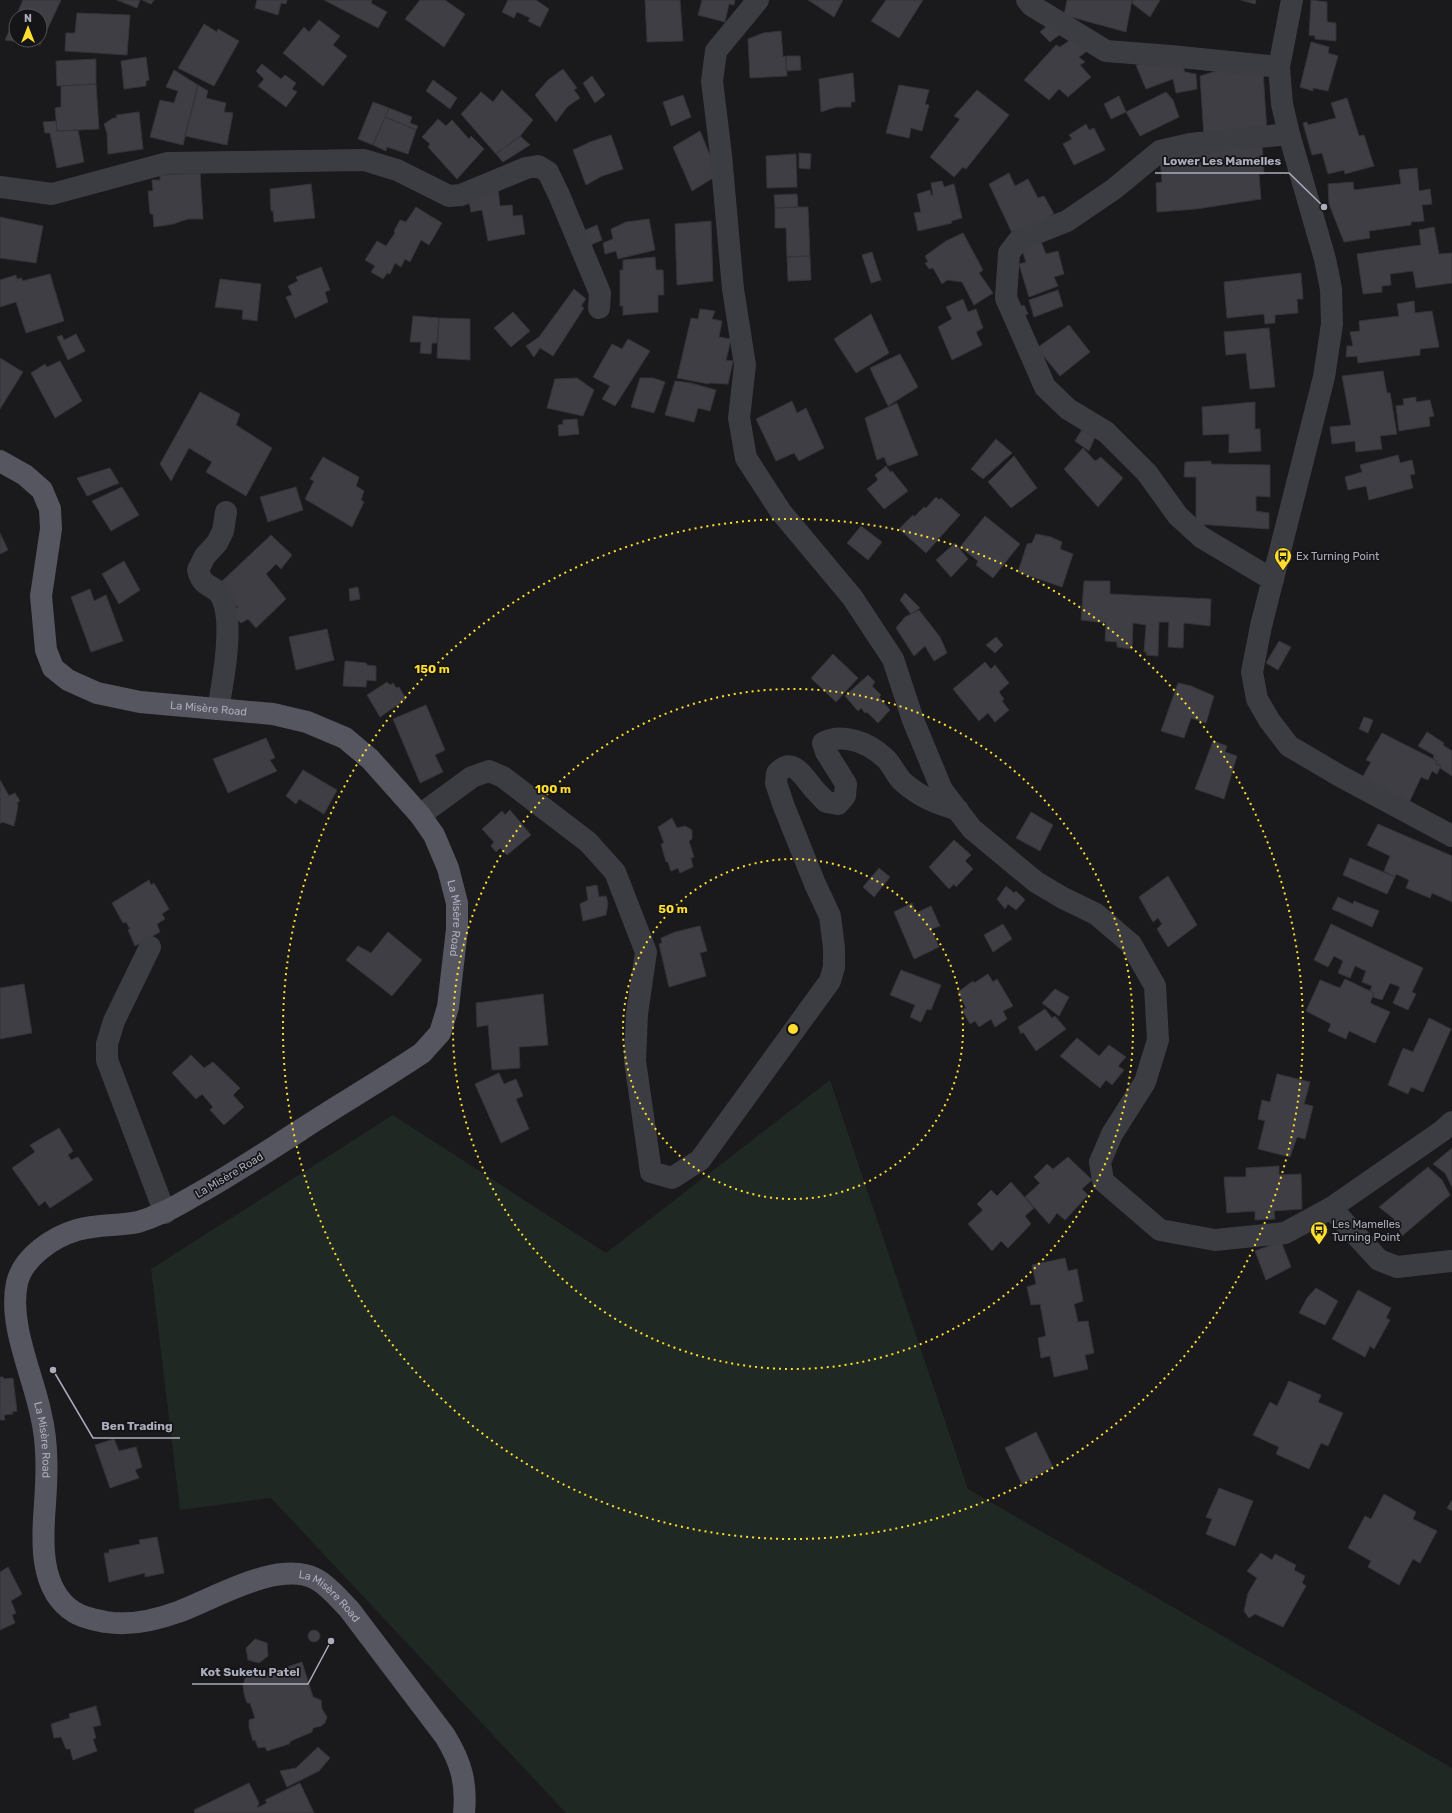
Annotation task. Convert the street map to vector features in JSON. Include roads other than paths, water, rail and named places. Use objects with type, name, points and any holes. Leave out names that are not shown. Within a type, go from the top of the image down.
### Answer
[{"type":"main road","name":"La Misère Road","points":[[0,461],[25,475],[42,490],[50,509],[51,529],[41,596],[46,650],[53,668],[68,680],[97,693],[140,702],[273,714],[307,722],[345,738],[370,759],[420,815],[434,835],[448,868],[457,903],[457,929],[453,975],[448,1007],[440,1033],[422,1053],[243,1168],[164,1213],[140,1222],[77,1230],[48,1243],[29,1258],[22,1270],[17,1284],[16,1308],[19,1330],[41,1414],[45,1437],[47,1473],[43,1532],[45,1559],[50,1582],[59,1598],[74,1612],[110,1623],[131,1623],[177,1612],[267,1576],[292,1573],[315,1578],[331,1591],[348,1609],[445,1736],[453,1750],[464,1778],[466,1797],[464,1813]]},
{"type":"street","points":[[758,0],[716,51],[712,81],[721,155],[733,289],[745,365],[739,418],[746,458],[781,512],[852,597],[893,659],[913,720],[942,790],[972,829],[1036,882],[1063,898],[1096,914],[1130,944],[1155,986],[1158,1040],[1145,1082],[1112,1134],[1100,1162],[1103,1181],[1160,1230],[1215,1240],[1286,1232],[1331,1208],[1442,1131],[1452,1122]]},
{"type":"street","points":[[1027,0],[1031,5],[1106,52],[1171,56],[1280,67]]},
{"type":"street","points":[[1292,0],[1280,67],[1282,104],[1289,134],[1325,258],[1331,289],[1332,324],[1324,377],[1261,626],[1252,672],[1257,699],[1268,720],[1288,746],[1340,776],[1452,836]]},
{"type":"street","points":[[1273,580],[1201,537],[1178,516],[1147,473],[1106,432],[1068,409],[1045,387],[1006,298],[1010,253],[1018,240],[1067,221],[1114,189],[1160,151],[1190,144],[1289,134]]},
{"type":"street","points":[[0,187],[52,194],[167,164],[364,160],[397,170],[449,196],[461,195],[526,168],[538,166],[548,172],[559,195],[600,293],[599,308]]},
{"type":"street","points":[[218,709],[227,656],[226,610],[221,595],[200,579],[198,570],[205,556],[217,543],[223,531],[226,512]]},
{"type":"street","points":[[420,815],[472,777],[489,772],[503,777],[588,842],[616,872],[646,952],[637,1014],[636,1061],[651,1172],[672,1178],[700,1160],[830,981],[834,967],[834,948],[830,916],[782,804],[776,784],[777,773],[782,768],[789,766],[798,769],[826,802],[838,804],[845,796],[846,784],[826,752],[823,742],[832,738],[846,738],[867,746],[886,759],[902,782],[925,799],[958,810]]},
{"type":"street","points":[[150,947],[114,1021],[107,1044],[107,1060],[164,1213]]},
{"type":"street","points":[[1331,1208],[1379,1260],[1397,1267],[1452,1260]]},
{"type":"place","name":"Lower Les Mamelles","points":[[1324,207]]},
{"type":"place","name":"Ex Turning Point","points":[[1283,571]]},
{"type":"place","name":"Les Mamelles Turning Point","points":[[1319,1245]]},
{"type":"place","name":"Ben Trading","points":[[53,1370]]},
{"type":"place","name":"Kot Suketu Patel","points":[[331,1641]]}]
